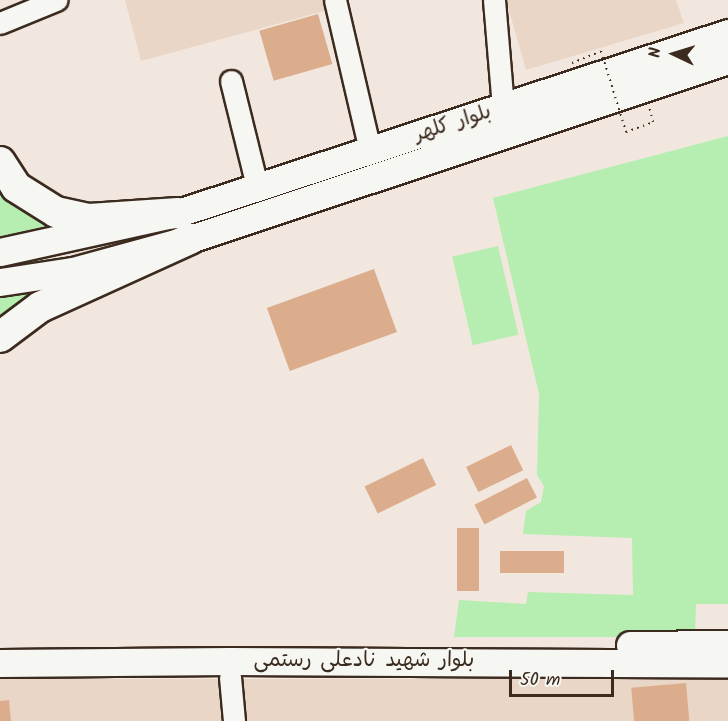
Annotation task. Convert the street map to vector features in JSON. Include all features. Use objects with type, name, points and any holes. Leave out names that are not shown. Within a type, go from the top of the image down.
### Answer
[{"type":"highway","points":[[0,162],[16,187],[56,213],[89,219],[184,226]]},
{"type":"highway","points":[[0,337],[40,307],[184,226]]},
{"type":"main road","name":"بلوار کلهر","points":[[184,226],[257,186],[503,108],[728,33]]},
{"type":"main road","name":"بلوار کلهر","points":[[184,226],[728,60]]},
{"type":"main road","points":[[0,252],[184,226]]},
{"type":"main road","points":[[0,282],[73,271],[184,226]]},
{"type":"main road","name":"بلوار شهید نادعلی رستمی","points":[[0,647],[728,644]]},
{"type":"main road","name":"بلوار شهید نادعلی رستمی","points":[[0,663],[230,660],[728,664]]},
{"type":"street","points":[[0,23],[56,0]]},
{"type":"street","points":[[335,0],[370,150]]},
{"type":"street","points":[[494,0],[503,108]]},
{"type":"street","points":[[231,81],[257,186]]},
{"type":"street","points":[[230,677],[234,721]]},
{"type":"path","points":[[571,61],[601,51],[626,132],[653,122]]},
{"type":"shaded area","points":[[125,0],[326,0],[328,10],[141,61]]},
{"type":"shaded area","points":[[506,0],[676,0],[684,23],[526,70]]},
{"type":"shaded area","points":[[0,679],[728,679],[728,721],[0,721]]},
{"type":"green space","points":[[728,136],[728,604],[696,604],[695,637],[454,637],[459,600],[526,604],[528,592],[633,595],[632,538],[523,534],[526,511],[541,502],[544,486],[537,475],[539,394],[493,198]]},
{"type":"green space","points":[[0,182],[70,232],[0,244]]},
{"type":"green space","points":[[498,246],[518,335],[473,345],[452,257]]},
{"type":"green space","points":[[64,289],[21,304],[0,319],[0,294]]},
{"type":"building","points":[[318,14],[332,64],[274,81],[259,31]]},
{"type":"building","points":[[374,269],[397,332],[290,371],[267,308]]},
{"type":"building","points":[[511,445],[523,470],[478,492],[466,467]]},
{"type":"building","points":[[423,458],[436,485],[378,513],[365,486]]},
{"type":"building","points":[[527,478],[537,498],[484,524],[474,505]]},
{"type":"building","points":[[457,528],[479,528],[479,591],[457,591]]},
{"type":"building","points":[[500,551],[564,551],[564,573],[500,573]]},
{"type":"building","points":[[686,683],[689,721],[634,721],[631,688]]},
{"type":"building","points":[[9,700],[11,721],[0,721],[0,701]]}]
